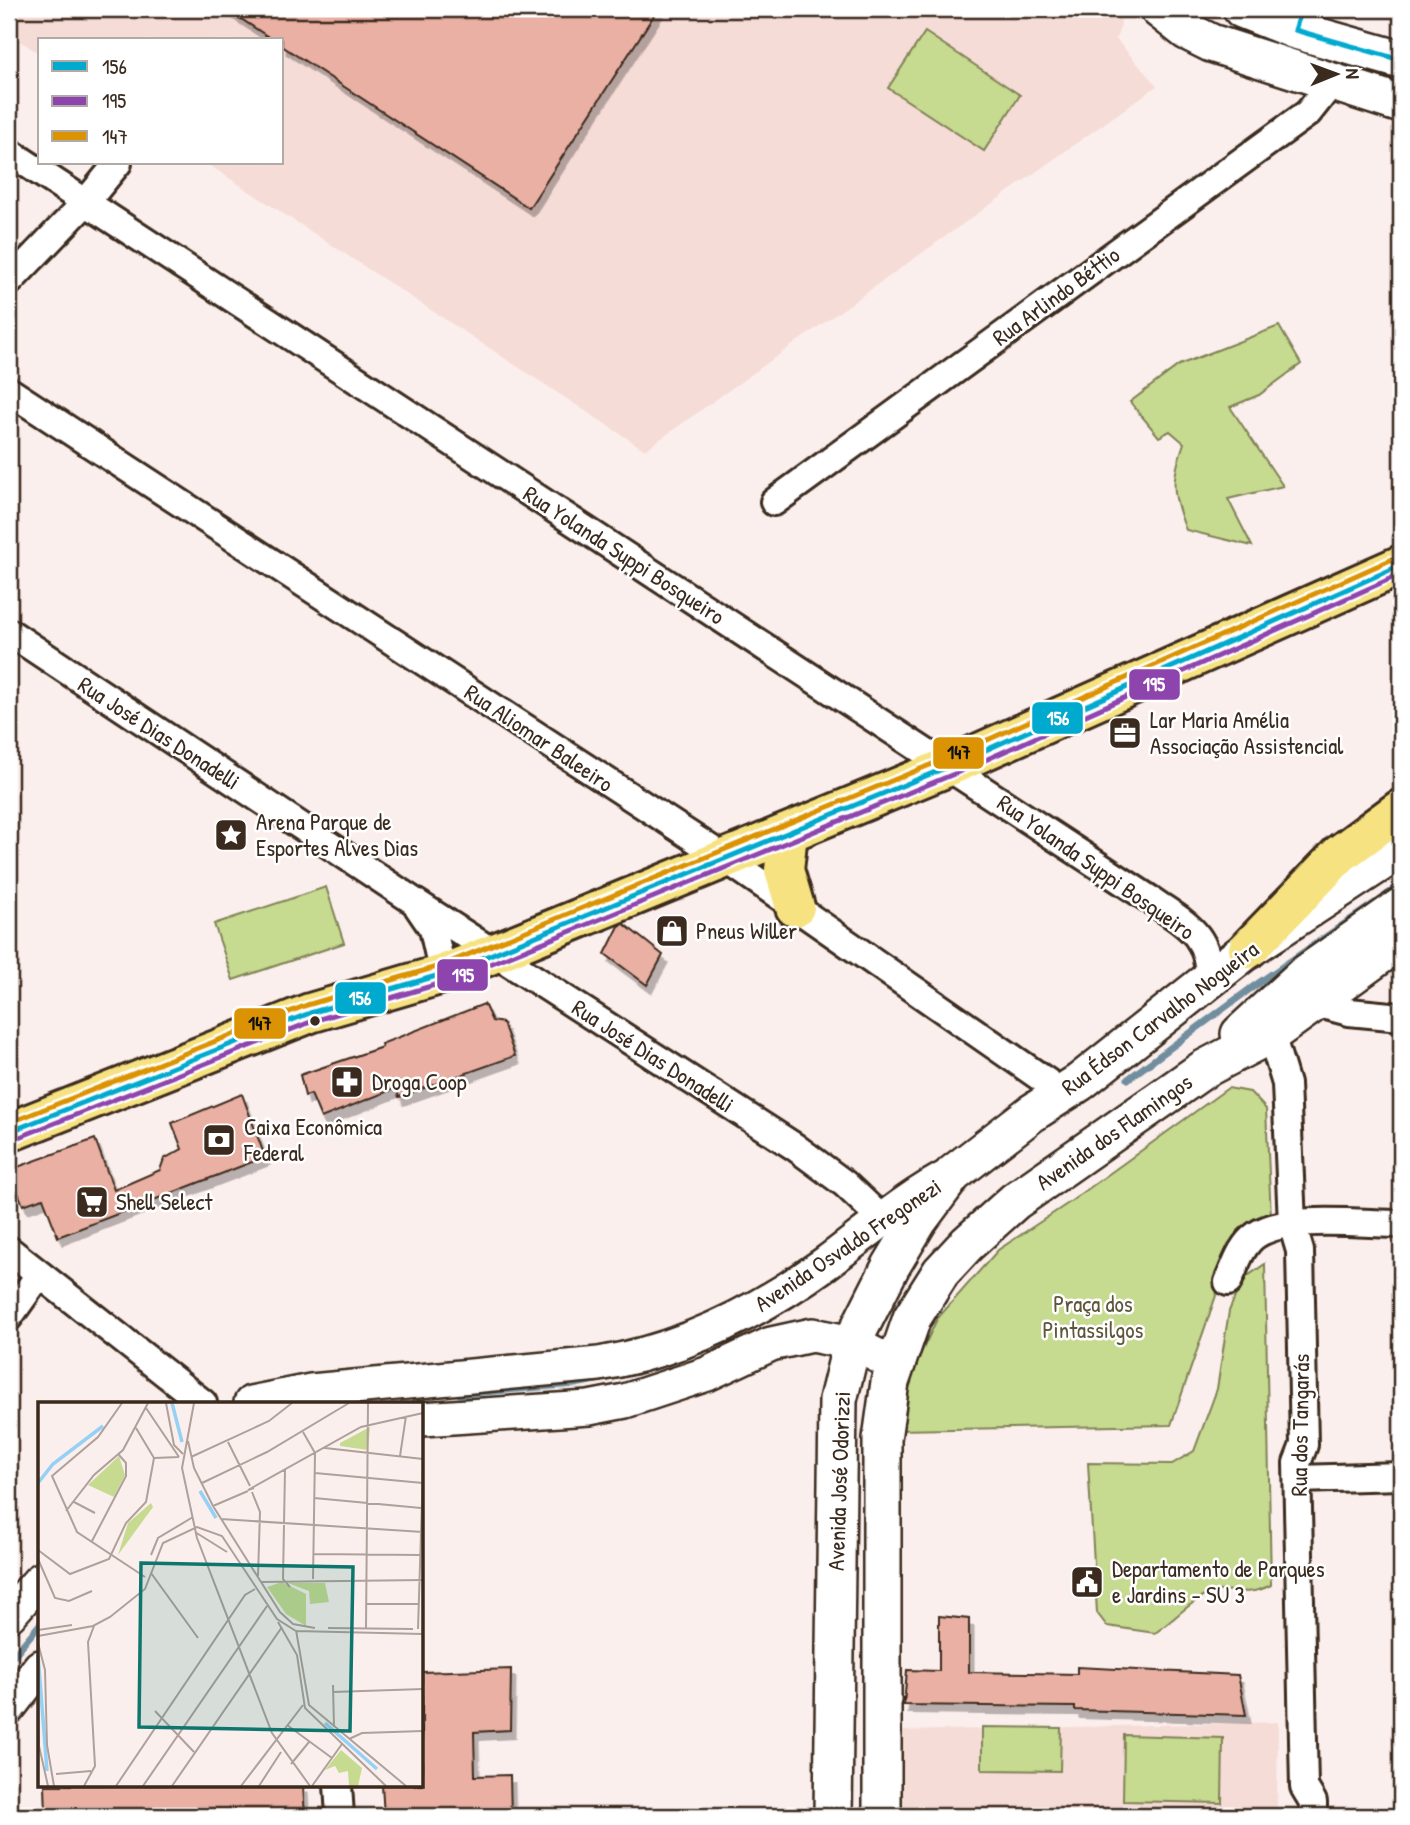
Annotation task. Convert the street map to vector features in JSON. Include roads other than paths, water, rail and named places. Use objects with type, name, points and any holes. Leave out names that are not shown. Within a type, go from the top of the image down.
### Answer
[{"type":"main road","points":[[1159,9],[1187,31],[1211,43],[1401,104]]},
{"type":"main road","points":[[1242,9],[1298,19],[1401,60]]},
{"type":"main road","points":[[9,1132],[310,1013],[443,974],[494,954],[950,766],[1396,569]]},
{"type":"main road","points":[[1248,949],[1340,854],[1401,808]]},
{"type":"main road","points":[[788,833],[784,870],[795,907]]},
{"type":"main road","name":"Rua Édson Carvalho Nogueira","points":[[953,1174],[1063,1093],[1248,949],[1387,858]]},
{"type":"main road","points":[[1204,1069],[1280,995],[1341,948],[1401,907]]},
{"type":"main road","name":"Avenida dos Flamingos","points":[[892,1373],[912,1318],[941,1272],[967,1244],[1015,1201],[1204,1069],[1271,1034],[1401,940]]},
{"type":"main road","name":"Avenida José Odorizzi","points":[[833,1816],[838,1400],[852,1343],[898,1255],[953,1174]]},
{"type":"main road","name":"Avenida José Odorizzi","points":[[882,1816],[883,1439],[892,1373]]},
{"type":"street","name":"Rua Arlindo Béttio","points":[[774,502],[1308,113],[1323,94],[1328,82]]},
{"type":"street","name":"Rua Yolanda Suppi Bosqueiro","points":[[9,152],[894,734],[950,766],[1186,925],[1204,944],[1209,978]]},
{"type":"street","points":[[9,282],[86,202],[117,164]]},
{"type":"street","name":"Rua Aliomar Baleeiro","points":[[9,391],[726,859],[1063,1093]]},
{"type":"street","name":"Rua José Dias Donadelli","points":[[9,632],[494,954],[795,1147],[845,1184],[883,1220]]},
{"type":"street","name":"Rua José Dias Donadelli","points":[[415,902],[433,929],[443,974]]},
{"type":"street","points":[[1315,1003],[1349,1012],[1401,1017]]},
{"type":"street","name":"Rua dos Tangarás","points":[[1271,1034],[1289,1104],[1292,1224],[1300,1251],[1304,1445],[1297,1463],[1304,1787],[1313,1802],[1313,1816]]},
{"type":"street","name":"Avenida Osvaldo Fregonezi","points":[[256,1402],[311,1391],[599,1364],[645,1356],[764,1305],[883,1220],[917,1192],[953,1174]]},
{"type":"street","points":[[1228,1282],[1245,1247],[1254,1236],[1268,1229],[1292,1224],[1401,1224]]},
{"type":"street","points":[[9,1250],[202,1402]]},
{"type":"street","points":[[9,1317],[39,1275]]},
{"type":"street","name":"Avenida Osvaldo Fregonezi","points":[[424,1419],[589,1408],[625,1401],[707,1374],[771,1344],[811,1335],[852,1343],[892,1373]]},
{"type":"street","points":[[1298,1479],[1401,1476]]},
{"type":"street","points":[[9,1615],[38,1582]]},
{"type":"street","points":[[9,1707],[37,1676]]},
{"type":"street","points":[[338,1786],[340,1816]]},
{"type":"waterway","points":[[1385,896],[1401,885]]},
{"type":"waterway","points":[[1128,1079],[1250,989],[1375,903]]},
{"type":"waterway","points":[[460,1394],[575,1384],[638,1372]]},
{"type":"waterway","points":[[9,1661],[38,1626]]},
{"type":"place","name":"Lar Maria Amélia Associação Assistencial","points":[[1125,733]]},
{"type":"place","name":"Arena Parque de Esportes Alves Dias","points":[[231,835]]},
{"type":"place","name":"Pneus Willer","points":[[672,931]]},
{"type":"place","name":"Droga Coop","points":[[347,1082]]},
{"type":"place","name":"Caixa Econômica Federal","points":[[219,1140]]},
{"type":"place","name":"Shell Select","points":[[92,1202]]},
{"type":"place","name":"Departamento de Parques e Jardins - SU 3","points":[[1087,1582]]},
{"type":"park label","name":"Praça dos Pintassilgos","points":[[1093,1317]]}]
